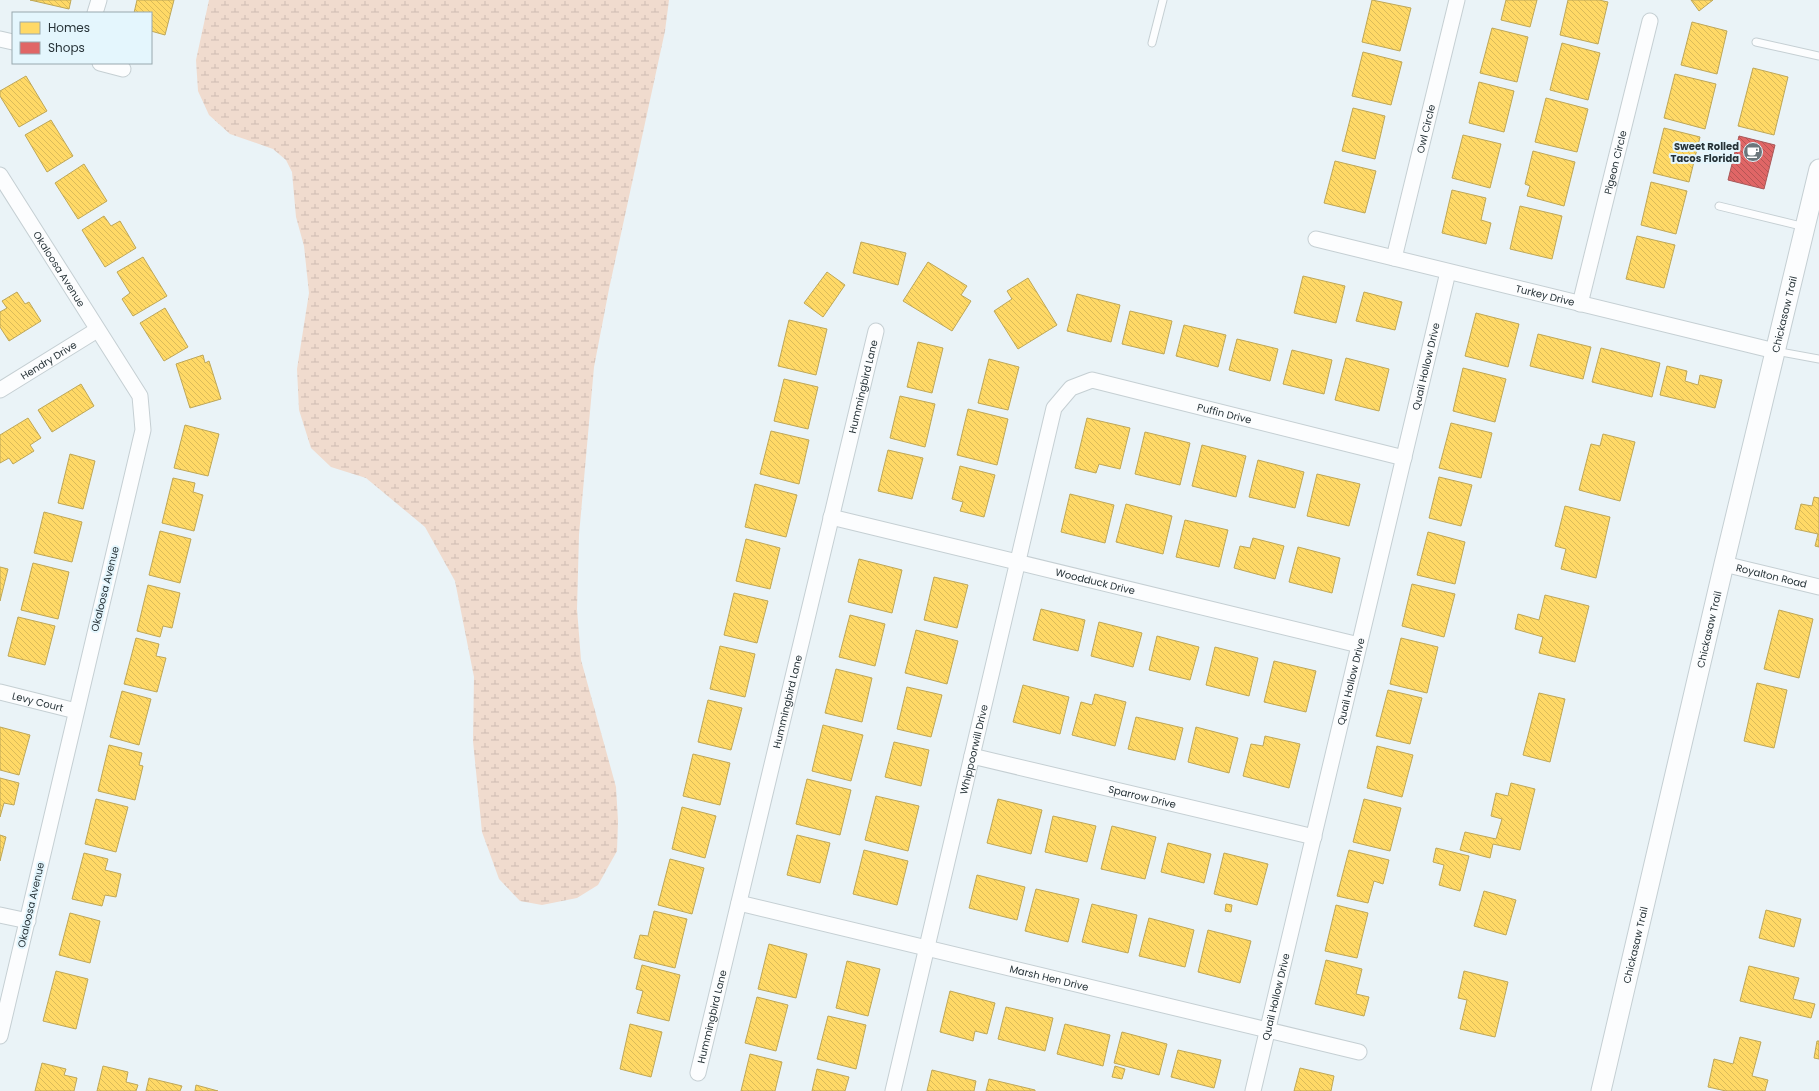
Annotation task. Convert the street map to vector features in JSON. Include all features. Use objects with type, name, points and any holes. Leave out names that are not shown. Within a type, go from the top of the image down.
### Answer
[{"type":"street","points":[[95,12],[99,0]]},
{"type":"street","name":"Owl Circle","points":[[1394,258],[1457,0]]},
{"type":"street","name":"Pigeon Circle","points":[[1580,304],[1650,21]]},
{"type":"street","points":[[0,39],[12,42]]},
{"type":"street","points":[[105,64],[123,68]]},
{"type":"street","name":"Chickasaw Trail","points":[[1602,1091],[1724,564],[1819,169]]},
{"type":"street","name":"Okaloosa Avenue","points":[[0,175],[96,330],[140,396],[143,430],[0,1036]]},
{"type":"street","name":"Turkey Drive","points":[[1316,240],[1775,351]]},
{"type":"street","name":"Quail Hollow Drive","points":[[1253,1091],[1448,272]]},
{"type":"street","name":"Hendry Drive","points":[[0,390],[96,330]]},
{"type":"street","name":"Hummingbird Lane","points":[[698,1072],[876,331]]},
{"type":"street","name":"Puffin Drive","points":[[1054,408],[1071,388],[1092,380],[1404,458]]},
{"type":"street","name":"Whippoorwill Drive","points":[[892,1091],[1054,408]]},
{"type":"street","name":"Woodduck Drive","points":[[831,517],[1359,645]]},
{"type":"street","name":"Royalton Road","points":[[1724,564],[1819,587]]},
{"type":"street","name":"Levy Court","points":[[0,692],[76,711]]},
{"type":"street","name":"Sparrow Drive","points":[[972,756],[1314,837]]},
{"type":"street","name":"Marsh Hen Drive","points":[[739,903],[1359,1052]]},
{"type":"street","points":[[0,915],[28,921]]},
{"type":"lane","points":[[1152,43],[1163,0]]},
{"type":"lane","points":[[1756,42],[1819,56]]},
{"type":"lane","points":[[1719,206],[1805,227]]},
{"type":"lane","points":[[1775,351],[1819,359]]},
{"type":"green space","points":[[209,0],[669,0],[665,31],[609,289],[594,367],[579,535],[577,609],[581,660],[616,787],[618,821],[617,851],[598,885],[577,898],[542,905],[520,901],[499,879],[482,832],[473,741],[474,677],[455,581],[425,527],[366,478],[331,467],[311,448],[299,410],[297,369],[309,293],[304,246],[296,217],[292,172],[286,160],[273,149],[230,134],[209,115],[198,91],[196,60]]},
{"type":"building: Homes","points":[[30,0],[71,0],[69,9]]},
{"type":"building: Homes","points":[[137,0],[174,0],[165,35],[152,31],[152,12],[134,12]]},
{"type":"building: Homes","points":[[1372,0],[1411,8],[1400,51],[1362,42]]},
{"type":"building: Homes","points":[[1506,0],[1537,0],[1530,27],[1501,20]]},
{"type":"building: Homes","points":[[1568,0],[1599,0],[1608,2],[1598,44],[1560,35]]},
{"type":"building: Homes","points":[[1691,0],[1713,0],[1699,11]]},
{"type":"building: Homes","points":[[1692,22],[1727,31],[1717,74],[1681,65]]},
{"type":"building: Homes","points":[[1492,28],[1528,37],[1517,82],[1480,73]]},
{"type":"building: Homes","points":[[1562,43],[1600,53],[1588,100],[1550,90]]},
{"type":"building: Homes","points":[[1363,52],[1402,62],[1391,105],[1352,96]]},
{"type":"building: Homes","points":[[1753,68],[1788,77],[1774,135],[1738,126]]},
{"type":"building: Homes","points":[[1675,74],[1716,84],[1705,129],[1664,118]]},
{"type":"building: Homes","points":[[26,76],[47,111],[19,127],[0,96],[0,91]]},
{"type":"building: Homes","points":[[1479,82],[1514,91],[1504,132],[1469,123]]},
{"type":"building: Homes","points":[[1546,98],[1588,109],[1577,152],[1535,142]]},
{"type":"building: Homes","points":[[1353,108],[1385,116],[1375,159],[1342,151]]},
{"type":"building: Homes","points":[[51,120],[73,156],[47,172],[25,135]]},
{"type":"building: Homes","points":[[1664,128],[1700,137],[1689,182],[1653,173]]},
{"type":"building: Homes","points":[[1463,135],[1501,144],[1490,188],[1452,178]]},
{"type":"building: Homes","points":[[1533,151],[1575,162],[1564,206],[1527,196],[1530,186],[1525,184]]},
{"type":"building: Homes","points":[[1335,161],[1376,171],[1365,213],[1324,203]]},
{"type":"building: Homes","points":[[84,164],[107,201],[78,219],[55,183]]},
{"type":"building: Homes","points":[[1651,182],[1687,191],[1676,234],[1641,225]]},
{"type":"building: Homes","points":[[1452,190],[1486,198],[1481,220],[1491,223],[1486,244],[1442,233]]},
{"type":"building: Homes","points":[[1520,206],[1562,216],[1552,259],[1510,249]]},
{"type":"building: Homes","points":[[104,216],[111,226],[120,221],[136,248],[105,267],[82,230]]},
{"type":"building: Homes","points":[[1637,236],[1675,245],[1664,288],[1626,279]]},
{"type":"building: Homes","points":[[861,242],[906,253],[898,285],[853,273]]},
{"type":"building: Homes","points":[[143,257],[167,296],[133,316],[122,299],[130,293],[117,272]]},
{"type":"building: Homes","points":[[928,262],[967,286],[961,295],[971,301],[952,331],[903,301]]},
{"type":"building: Homes","points":[[827,272],[845,285],[823,317],[804,303]]},
{"type":"building: Homes","points":[[1303,276],[1345,286],[1336,323],[1294,313]]},
{"type":"building: Homes","points":[[1028,278],[1057,325],[1018,349],[994,311],[1012,299],[1007,291]]},
{"type":"building: Homes","points":[[17,292],[25,304],[29,302],[41,321],[9,341],[0,327],[0,312],[7,308],[2,301]]},
{"type":"building: Homes","points":[[1364,292],[1402,302],[1395,330],[1356,321]]},
{"type":"building: Homes","points":[[1077,294],[1120,305],[1111,342],[1067,331]]},
{"type":"building: Homes","points":[[165,308],[188,347],[164,361],[140,323]]},
{"type":"building: Homes","points":[[1130,311],[1172,321],[1164,354],[1122,344]]},
{"type":"building: Homes","points":[[1476,313],[1519,324],[1508,367],[1465,356]]},
{"type":"building: Homes","points":[[789,320],[827,329],[816,375],[778,366]]},
{"type":"building: Homes","points":[[1184,325],[1226,335],[1218,367],[1176,356]]},
{"type":"building: Homes","points":[[1538,334],[1591,347],[1583,379],[1530,366]]},
{"type":"building: Homes","points":[[1237,339],[1278,349],[1270,381],[1229,370]]},
{"type":"building: Homes","points":[[918,342],[943,348],[932,393],[907,387]]},
{"type":"building: Homes","points":[[1601,348],[1660,363],[1652,397],[1592,382]]},
{"type":"building: Homes","points":[[1292,350],[1332,360],[1324,394],[1283,384]]},
{"type":"building: Homes","points":[[203,355],[205,363],[209,361],[221,399],[190,408],[176,364]]},
{"type":"building: Homes","points":[[1346,358],[1389,369],[1379,411],[1335,400]]},
{"type":"building: Homes","points":[[989,359],[1019,367],[1008,410],[978,403]]},
{"type":"building: Homes","points":[[1667,366],[1687,371],[1685,381],[1698,385],[1700,375],[1722,380],[1715,408],[1660,395]]},
{"type":"building: Homes","points":[[1463,368],[1506,379],[1495,422],[1453,411]]},
{"type":"building: Homes","points":[[784,379],[818,387],[808,429],[774,421]]},
{"type":"building: Homes","points":[[81,384],[94,406],[52,432],[38,410]]},
{"type":"building: Homes","points":[[900,396],[935,404],[925,447],[890,438]]},
{"type":"building: Homes","points":[[968,409],[1008,419],[997,465],[957,455]]},
{"type":"building: Homes","points":[[28,418],[41,438],[30,445],[34,451],[13,464],[9,458],[0,463],[0,435]]},
{"type":"building: Homes","points":[[1087,418],[1130,428],[1120,469],[1099,464],[1096,473],[1075,468]]},
{"type":"building: Homes","points":[[1451,423],[1492,433],[1481,478],[1439,468]]},
{"type":"building: Homes","points":[[185,425],[219,434],[208,476],[174,468]]},
{"type":"building: Homes","points":[[771,431],[809,440],[799,484],[760,474]]},
{"type":"building: Homes","points":[[1145,432],[1190,443],[1180,485],[1135,474]]},
{"type":"building: Homes","points":[[1603,434],[1635,442],[1620,501],[1579,490],[1591,444],[1600,446]]},
{"type":"building: Homes","points":[[1202,445],[1246,456],[1236,497],[1192,486]]},
{"type":"building: Homes","points":[[888,450],[923,458],[912,499],[878,491]]},
{"type":"building: Homes","points":[[70,454],[95,461],[83,509],[58,503]]},
{"type":"building: Homes","points":[[1258,460],[1304,472],[1295,508],[1249,497]]},
{"type":"building: Homes","points":[[960,466],[995,475],[984,517],[960,511],[963,502],[952,499]]},
{"type":"building: Homes","points":[[1317,474],[1360,484],[1349,526],[1307,516]]},
{"type":"building: Homes","points":[[1439,477],[1472,485],[1461,526],[1429,518]]},
{"type":"building: Homes","points":[[173,478],[195,483],[193,492],[203,495],[194,531],[162,523]]},
{"type":"building: Homes","points":[[755,484],[797,495],[786,537],[745,527]]},
{"type":"building: Homes","points":[[1070,494],[1114,505],[1105,543],[1061,532]]},
{"type":"building: Homes","points":[[1814,497],[1819,498],[1819,547],[1815,546],[1818,534],[1795,529],[1801,504],[1812,506]]},
{"type":"building: Homes","points":[[1126,504],[1172,516],[1163,554],[1116,542]]},
{"type":"building: Homes","points":[[1565,506],[1610,517],[1596,578],[1561,569],[1566,549],[1555,546]]},
{"type":"building: Homes","points":[[44,512],[82,522],[72,562],[34,553]]},
{"type":"building: Homes","points":[[1185,520],[1228,530],[1219,567],[1176,557]]},
{"type":"building: Homes","points":[[160,531],[191,539],[180,583],[149,575]]},
{"type":"building: Homes","points":[[1428,532],[1465,542],[1455,584],[1417,575]]},
{"type":"building: Homes","points":[[1253,538],[1284,546],[1275,579],[1234,568],[1240,546],[1250,548]]},
{"type":"building: Homes","points":[[746,539],[780,548],[770,589],[736,581]]},
{"type":"building: Homes","points":[[1298,547],[1340,558],[1332,593],[1289,582]]},
{"type":"building: Homes","points":[[859,559],[902,570],[892,613],[848,602]]},
{"type":"building: Homes","points":[[33,563],[69,572],[58,619],[21,610]]},
{"type":"building: Homes","points":[[0,567],[8,569],[0,601]]},
{"type":"building: Homes","points":[[934,577],[968,585],[957,628],[924,620]]},
{"type":"building: Homes","points":[[1412,584],[1455,594],[1444,637],[1402,626]]},
{"type":"building: Homes","points":[[148,585],[180,593],[172,628],[163,626],[160,637],[137,631]]},
{"type":"building: Homes","points":[[734,593],[768,601],[757,643],[724,635]]},
{"type":"building: Homes","points":[[1545,595],[1589,606],[1575,662],[1539,653],[1543,637],[1515,629],[1518,614],[1539,620]]},
{"type":"building: Homes","points":[[1041,609],[1085,620],[1078,651],[1033,640]]},
{"type":"building: Homes","points":[[1779,610],[1813,619],[1799,678],[1764,669]]},
{"type":"building: Homes","points":[[850,615],[885,624],[875,666],[839,657]]},
{"type":"building: Homes","points":[[18,617],[55,626],[45,665],[8,656]]},
{"type":"building: Homes","points":[[1099,622],[1142,633],[1133,667],[1091,656]]},
{"type":"building: Homes","points":[[916,630],[958,641],[947,684],[905,673]]},
{"type":"building: Homes","points":[[1157,636],[1199,647],[1190,680],[1149,670]]},
{"type":"building: Homes","points":[[136,638],[159,644],[156,656],[166,658],[157,692],[124,684]]},
{"type":"building: Homes","points":[[1401,638],[1438,647],[1427,693],[1390,684]]},
{"type":"building: Homes","points":[[720,646],[755,654],[745,697],[710,689]]},
{"type":"building: Homes","points":[[1215,647],[1258,658],[1249,696],[1206,685]]},
{"type":"building: Homes","points":[[1274,661],[1316,671],[1306,712],[1264,702]]},
{"type":"building: Homes","points":[[836,669],[872,678],[862,722],[825,713]]},
{"type":"building: Homes","points":[[1757,683],[1787,690],[1774,748],[1744,741]]},
{"type":"building: Homes","points":[[1023,685],[1069,697],[1060,734],[1013,722]]},
{"type":"building: Homes","points":[[907,687],[942,695],[931,737],[897,729]]},
{"type":"building: Homes","points":[[1388,690],[1422,698],[1410,744],[1376,736]]},
{"type":"building: Homes","points":[[122,691],[151,699],[139,745],[110,737]]},
{"type":"building: Homes","points":[[1539,693],[1565,699],[1550,762],[1523,755]]},
{"type":"building: Homes","points":[[1095,694],[1126,702],[1115,746],[1072,735],[1081,702],[1092,705]]},
{"type":"building: Homes","points":[[708,700],[742,708],[731,750],[698,742]]},
{"type":"building: Homes","points":[[1136,717],[1183,728],[1175,760],[1128,749]]},
{"type":"building: Homes","points":[[823,725],[863,735],[851,781],[812,771]]},
{"type":"building: Homes","points":[[0,727],[30,735],[19,775],[0,770]]},
{"type":"building: Homes","points":[[1196,727],[1238,738],[1229,773],[1188,762]]},
{"type":"building: Homes","points":[[1265,736],[1300,744],[1289,788],[1243,776],[1251,744],[1263,746]]},
{"type":"building: Homes","points":[[894,742],[929,750],[921,786],[885,777]]},
{"type":"building: Homes","points":[[109,745],[142,753],[139,765],[143,766],[135,800],[98,791]]},
{"type":"building: Homes","points":[[1377,746],[1413,755],[1402,797],[1367,788]]},
{"type":"building: Homes","points":[[693,754],[730,763],[720,805],[683,796]]},
{"type":"building: Homes","points":[[0,778],[19,783],[14,805],[4,803],[0,817]]},
{"type":"building: Homes","points":[[807,779],[851,790],[840,835],[796,824]]},
{"type":"building: Homes","points":[[1511,783],[1535,789],[1520,850],[1493,844],[1490,858],[1460,850],[1465,832],[1496,839],[1502,819],[1491,816],[1496,793],[1508,796]]},
{"type":"building: Homes","points":[[876,796],[919,806],[908,851],[865,840]]},
{"type":"building: Homes","points":[[96,799],[128,807],[116,852],[85,844]]},
{"type":"building: Homes","points":[[998,799],[1042,810],[1031,854],[987,843]]},
{"type":"building: Homes","points":[[1364,799],[1401,808],[1390,851],[1353,842]]},
{"type":"building: Homes","points":[[682,807],[716,816],[705,858],[672,849]]},
{"type":"building: Homes","points":[[1053,816],[1096,826],[1087,862],[1045,852]]},
{"type":"building: Homes","points":[[1112,826],[1156,837],[1145,879],[1101,869]]},
{"type":"building: Homes","points":[[0,835],[6,837],[0,861]]},
{"type":"building: Homes","points":[[797,835],[830,843],[820,883],[787,875]]},
{"type":"building: Homes","points":[[1168,843],[1211,854],[1204,883],[1161,872]]},
{"type":"building: Homes","points":[[1436,848],[1469,856],[1460,891],[1439,885],[1444,865],[1433,862]]},
{"type":"building: Homes","points":[[864,850],[908,861],[897,905],[853,894]]},
{"type":"building: Homes","points":[[1349,850],[1389,860],[1383,884],[1374,881],[1368,903],[1337,896]]},
{"type":"building: Homes","points":[[84,853],[108,859],[105,870],[121,874],[116,897],[105,895],[102,906],[72,899]]},
{"type":"building: Homes","points":[[1224,853],[1268,864],[1257,905],[1214,894]]},
{"type":"building: Homes","points":[[670,859],[704,868],[692,914],[658,905]]},
{"type":"building: Homes","points":[[977,875],[1025,887],[1017,920],[969,908]]},
{"type":"building: Homes","points":[[1036,889],[1079,899],[1068,942],[1025,931]]},
{"type":"building: Homes","points":[[1484,891],[1516,900],[1506,935],[1474,926]]},
{"type":"building: Homes","points":[[1092,904],[1137,915],[1128,953],[1082,942]]},
{"type":"building: Homes","points":[[1226,904],[1232,905],[1231,912],[1225,911]]},
{"type":"building: Homes","points":[[1336,905],[1368,913],[1357,958],[1325,951]]},
{"type":"building: Homes","points":[[1766,910],[1801,919],[1794,947],[1759,938]]},
{"type":"building: Homes","points":[[654,911],[687,919],[675,968],[634,958],[640,935],[648,936]]},
{"type":"building: Homes","points":[[70,913],[100,921],[90,963],[59,955]]},
{"type":"building: Homes","points":[[1149,918],[1194,930],[1185,967],[1139,956]]},
{"type":"building: Homes","points":[[1208,930],[1251,941],[1240,983],[1198,972]]},
{"type":"building: Homes","points":[[769,944],[807,954],[796,998],[758,989]]},
{"type":"building: Homes","points":[[1326,960],[1362,969],[1356,994],[1369,997],[1364,1016],[1315,1004]]},
{"type":"building: Homes","points":[[847,961],[880,969],[868,1016],[836,1008]]},
{"type":"building: Homes","points":[[642,965],[680,975],[669,1021],[637,1013],[643,991],[636,989]]},
{"type":"building: Homes","points":[[1749,966],[1799,978],[1793,999],[1815,1004],[1811,1018],[1740,1001]]},
{"type":"building: Homes","points":[[56,971],[88,979],[76,1029],[43,1021]]},
{"type":"building: Homes","points":[[1464,971],[1508,982],[1495,1037],[1460,1029],[1467,1000],[1458,998]]},
{"type":"building: Homes","points":[[950,991],[995,1003],[987,1034],[975,1031],[973,1041],[940,1032]]},
{"type":"building: Homes","points":[[757,997],[788,1005],[776,1051],[745,1043]]},
{"type":"building: Homes","points":[[1006,1007],[1053,1018],[1045,1051],[998,1039]]},
{"type":"building: Homes","points":[[828,1016],[866,1025],[856,1069],[817,1059]]},
{"type":"building: Homes","points":[[630,1024],[662,1032],[651,1077],[620,1069]]},
{"type":"building: Homes","points":[[1065,1024],[1110,1035],[1103,1066],[1057,1054]]},
{"type":"building: Homes","points":[[1122,1032],[1167,1044],[1159,1075],[1114,1063]]},
{"type":"building: Homes","points":[[1740,1037],[1761,1042],[1752,1076],[1768,1080],[1765,1091],[1726,1091],[1708,1087],[1714,1059],[1733,1064]]},
{"type":"building: Homes","points":[[1817,1041],[1819,1041],[1819,1059],[1814,1058]]},
{"type":"building: Homes","points":[[1178,1050],[1221,1060],[1214,1088],[1171,1077]]},
{"type":"building: Homes","points":[[750,1054],[782,1062],[775,1091],[741,1091]]},
{"type":"building: Homes","points":[[42,1063],[66,1069],[64,1075],[77,1078],[74,1091],[35,1091]]},
{"type":"building: Homes","points":[[103,1066],[128,1072],[126,1082],[138,1085],[136,1091],[97,1091]]},
{"type":"building: Homes","points":[[1115,1066],[1125,1069],[1122,1079],[1112,1077]]},
{"type":"building: Homes","points":[[1300,1068],[1334,1076],[1331,1091],[1294,1091]]},
{"type":"building: Homes","points":[[817,1069],[849,1077],[845,1091],[812,1091]]},
{"type":"building: Homes","points":[[932,1070],[976,1081],[974,1091],[927,1091]]},
{"type":"building: Homes","points":[[149,1078],[182,1086],[180,1091],[146,1091]]},
{"type":"building: Homes","points":[[989,1079],[1035,1090],[1035,1091],[986,1091]]},
{"type":"building: Homes","points":[[196,1085],[218,1091],[195,1091]]},
{"type":"building: Shops","points":[[1739,136],[1775,145],[1764,189],[1728,180]]},
{"type":"place","name":"Sweet Rolled Tacos Florida","points":[[1753,152]]}]
